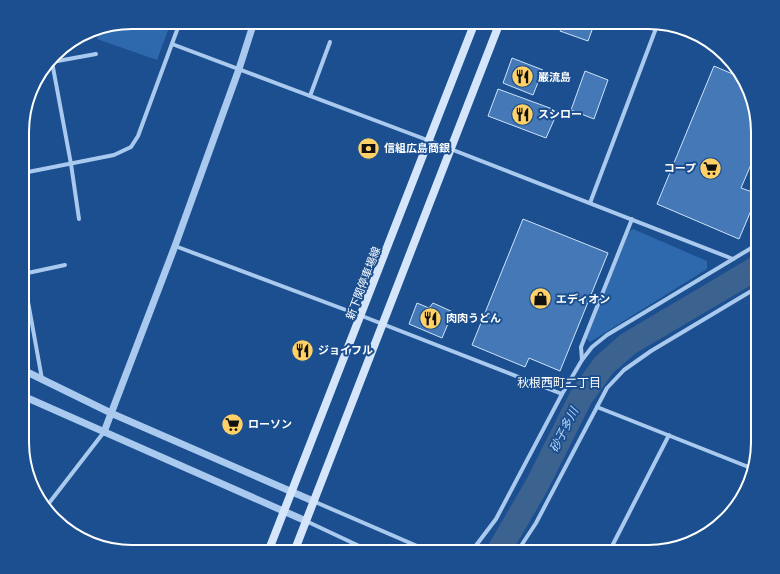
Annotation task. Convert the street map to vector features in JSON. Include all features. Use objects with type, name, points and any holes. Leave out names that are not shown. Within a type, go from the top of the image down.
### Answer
[{"type":"main road","name":"新下関停車場線","points":[[271,545],[362,316],[473,29]]},
{"type":"main road","points":[[297,545],[497,29]]},
{"type":"street","points":[[29,173],[114,155],[131,147],[138,136],[177,29]]},
{"type":"street","points":[[49,503],[104,432],[113,414],[239,69],[252,29]]},
{"type":"street","points":[[590,203],[656,29]]},
{"type":"street","points":[[310,96],[330,42]]},
{"type":"street","points":[[172,44],[451,149],[733,259]]},
{"type":"street","points":[[58,61],[96,54]]},
{"type":"street","points":[[53,67],[71,164],[79,218]]},
{"type":"street","points":[[582,360],[581,347],[632,219]]},
{"type":"street","points":[[175,246],[362,316],[562,394]]},
{"type":"street","points":[[476,545],[496,519],[562,394],[582,360],[592,347],[607,335],[751,248]]},
{"type":"street","points":[[29,273],[65,265]]},
{"type":"street","points":[[522,545],[536,523],[607,388],[624,370],[751,291]]},
{"type":"street","points":[[29,307],[42,379]]},
{"type":"street","points":[[29,373],[113,414],[415,545]]},
{"type":"street","points":[[29,398],[284,511],[357,545]]},
{"type":"street","points":[[597,407],[748,467]]},
{"type":"street","points":[[613,545],[669,435]]},
{"type":"shaded area","points":[[168,29],[157,60],[97,39],[99,34],[119,30]]},
{"type":"shaded area","points":[[633,229],[707,261],[707,269],[590,342],[586,338],[629,232]]},
{"type":"building","points":[[561,29],[592,29],[588,41],[560,31]]},
{"type":"building","name":"巌流島","points":[[512,58],[543,70],[533,95],[503,83]]},
{"type":"building","name":"コープ","points":[[714,66],[733,74],[746,99],[751,125],[751,164],[741,188],[751,192],[751,211],[739,239],[657,204]]},
{"type":"building","points":[[585,71],[608,80],[594,119],[571,110]]},
{"type":"building","name":"スシロー","points":[[498,89],[558,111],[546,138],[488,116]]},
{"type":"building","name":"エディオン","points":[[523,219],[608,253],[560,371],[529,358],[525,367],[472,345]]},
{"type":"building","name":"肉肉うどん","points":[[417,303],[429,308],[433,303],[453,312],[442,338],[409,324]]},
{"type":"waterway","name":"砂子多川","points":[[502,545],[537,485],[581,397],[604,365],[628,344],[751,271]]},
{"type":"place","name":"巌流島","points":[[523,77]]},
{"type":"place","name":"スシロー","points":[[523,114]]},
{"type":"place","name":"信組広島商銀","points":[[368,148]]},
{"type":"place","name":"コープ","points":[[711,168]]},
{"type":"place","name":"エディオン","points":[[540,299]]},
{"type":"place","name":"肉肉うどん","points":[[431,318]]},
{"type":"place","name":"ジョイフル","points":[[303,350]]},
{"type":"place","name":"ローソン","points":[[233,424]]},
{"type":"district","name":"秋根西町二丁目","points":[[559,383]]}]
